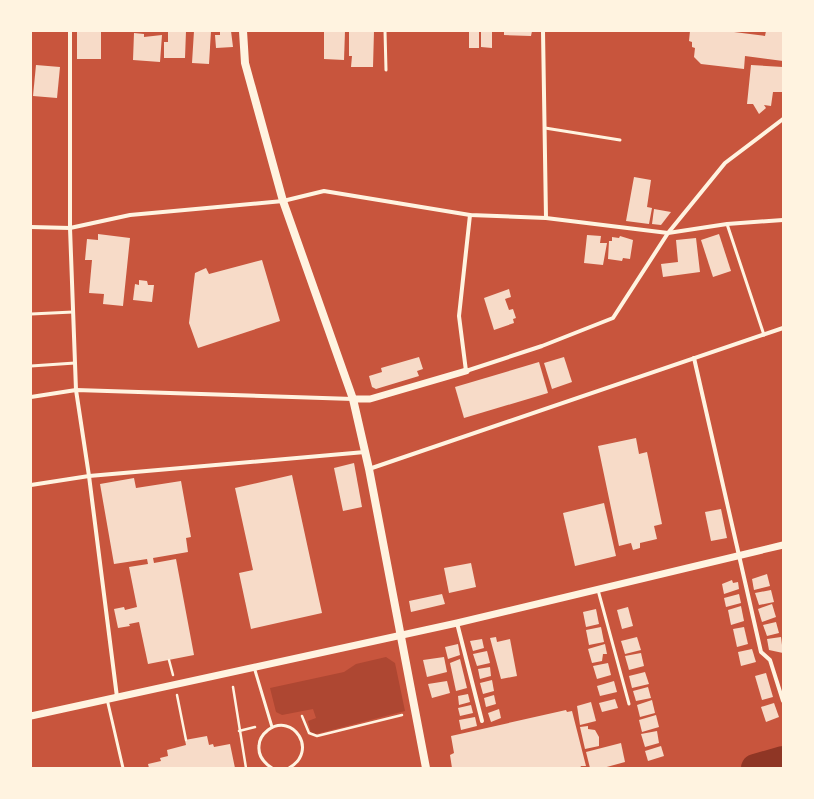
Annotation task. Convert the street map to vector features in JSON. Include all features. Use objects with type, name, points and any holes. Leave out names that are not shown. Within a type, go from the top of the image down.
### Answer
[{"type":"main road","points":[[243,31],[245,63],[283,201],[353,399],[366,452],[426,768]]},
{"type":"street","points":[[70,31],[70,228],[76,390],[90,476],[117,697]]},
{"type":"street","points":[[543,31],[546,128],[546,218]]},
{"type":"street","points":[[31,397],[76,390],[370,399],[466,371],[542,346],[613,318],[668,233],[725,163],[783,119]]},
{"type":"street","points":[[31,227],[70,228],[130,216],[283,201],[324,191],[470,215],[546,218],[668,233],[726,224],[783,220]]},
{"type":"street","points":[[466,371],[458,316],[470,215]]},
{"type":"street","points":[[369,470],[783,328]]},
{"type":"street","points":[[694,358],[761,652],[770,660],[783,701]]},
{"type":"street","points":[[31,486],[90,476],[366,452]]},
{"type":"street","points":[[31,716],[400,636],[739,557],[783,545]]},
{"type":"street","points":[[457,623],[482,721]]},
{"type":"lane","points":[[386,31],[386,70]]},
{"type":"lane","points":[[546,128],[620,140]]},
{"type":"lane","points":[[726,224],[764,335]]},
{"type":"lane","points":[[31,314],[73,312]]},
{"type":"lane","points":[[31,366],[75,363]]},
{"type":"lane","points":[[598,590],[629,704]]},
{"type":"lane","points":[[254,667],[272,727]]},
{"type":"lane","points":[[106,699],[123,768]]},
{"type":"lane","points":[[272,768],[262,759],[258,744],[261,737],[272,727],[286,726],[297,733],[303,746],[299,759],[289,768]]},
{"type":"path","points":[[169,660],[174,682]]},
{"type":"path","points":[[233,687],[246,768]]},
{"type":"path","points":[[176,689],[186,740]]},
{"type":"path","points":[[302,716],[309,733],[317,736],[402,715]]},
{"type":"path","points":[[239,731],[255,727]]},
{"type":"shaded area","points":[[386,657],[395,663],[405,711],[316,734],[311,733],[308,721],[316,718],[313,709],[282,715],[276,712],[270,688],[344,672],[356,664]]},
{"type":"building","points":[[77,31],[101,31],[101,59],[77,59]]},
{"type":"building","points":[[168,31],[186,31],[185,58],[164,58],[164,42],[168,42]]},
{"type":"building","points":[[194,31],[211,31],[209,64],[192,63]]},
{"type":"building","points":[[220,31],[231,31],[233,47],[216,48],[215,35],[220,35]]},
{"type":"building","points":[[324,31],[345,31],[344,60],[324,59]]},
{"type":"building","points":[[349,31],[374,31],[373,67],[351,67],[352,56],[349,56]]},
{"type":"building","points":[[469,31],[479,31],[479,48],[469,48]]},
{"type":"building","points":[[481,31],[492,31],[492,48],[481,47]]},
{"type":"building","points":[[504,31],[532,31],[531,36],[504,35]]},
{"type":"building","points":[[690,31],[726,31],[765,36],[766,31],[783,31],[783,61],[745,56],[744,69],[701,64],[694,57],[695,48],[692,47],[692,42],[689,41]]},
{"type":"building","points":[[134,33],[144,34],[144,37],[162,35],[160,62],[133,60]]},
{"type":"building","points":[[36,65],[60,67],[57,98],[33,96]]},
{"type":"building","points":[[751,65],[783,67],[783,92],[773,92],[771,106],[764,105],[766,108],[759,114],[753,104],[747,104]]},
{"type":"building","points":[[634,177],[651,180],[647,207],[652,208],[649,224],[626,221]]},
{"type":"building","points":[[654,209],[671,212],[661,225],[652,224]]},
{"type":"building","points":[[98,234],[130,238],[123,306],[103,304],[104,294],[89,293],[92,260],[85,260],[87,239],[98,240]]},
{"type":"building","points":[[719,234],[731,271],[713,277],[701,240]]},
{"type":"building","points":[[587,235],[601,236],[600,243],[607,243],[603,265],[584,263]]},
{"type":"building","points":[[620,236],[633,240],[630,259],[623,258],[622,261],[608,259],[609,241],[612,241],[612,237],[619,238]]},
{"type":"building","points":[[696,238],[700,272],[663,277],[661,264],[678,262],[676,240]]},
{"type":"building","points":[[262,260],[280,321],[198,348],[189,323],[195,273],[206,268],[209,274]]},
{"type":"building","points":[[139,280],[147,281],[148,285],[154,285],[152,302],[133,300],[135,284],[139,285]]},
{"type":"building","points":[[509,289],[511,297],[505,299],[509,310],[513,309],[516,318],[513,319],[514,323],[494,330],[484,298]]},
{"type":"building","points":[[419,357],[423,369],[417,371],[419,376],[376,389],[372,387],[369,376],[382,372],[381,368]]},
{"type":"building","points":[[564,357],[572,382],[552,389],[544,363]]},
{"type":"building","points":[[539,362],[548,393],[464,418],[455,387]]},
{"type":"building","points":[[636,438],[639,454],[647,452],[662,524],[654,526],[657,539],[640,543],[640,548],[633,550],[631,543],[619,546],[598,446]]},
{"type":"building","points":[[354,463],[362,507],[343,511],[334,468]]},
{"type":"building","points":[[292,475],[322,613],[251,629],[239,573],[253,570],[235,488]]},
{"type":"building","points":[[134,478],[136,488],[181,481],[191,537],[186,538],[188,552],[153,558],[154,563],[176,559],[194,655],[148,664],[139,622],[129,624],[130,626],[118,628],[114,609],[124,607],[125,610],[137,607],[129,567],[148,564],[147,559],[114,564],[100,484]]},
{"type":"building","points":[[604,503],[616,556],[575,566],[563,513]]},
{"type":"building","points":[[721,509],[727,538],[711,541],[705,512]]},
{"type":"building","points":[[471,563],[476,587],[449,593],[444,568]]},
{"type":"building","points":[[767,574],[770,586],[754,590],[752,579]]},
{"type":"building","points":[[732,580],[733,583],[738,582],[739,589],[724,594],[722,584]]},
{"type":"building","points":[[771,590],[774,602],[759,605],[755,593]]},
{"type":"building","points":[[442,594],[445,604],[411,612],[409,601]]},
{"type":"building","points":[[739,594],[741,603],[726,607],[724,598]]},
{"type":"building","points":[[772,604],[776,617],[762,622],[758,609]]},
{"type":"building","points":[[741,606],[744,621],[731,625],[728,610]]},
{"type":"building","points":[[628,607],[633,626],[622,629],[617,610]]},
{"type":"building","points":[[596,609],[599,624],[586,627],[583,612]]},
{"type":"building","points":[[776,622],[779,633],[767,636],[763,625]]},
{"type":"building","points":[[601,627],[604,642],[589,645],[586,630]]},
{"type":"building","points":[[744,627],[748,644],[737,647],[733,629]]},
{"type":"building","points":[[496,637],[497,642],[510,639],[517,676],[501,679],[490,638]]},
{"type":"building","points":[[637,637],[641,650],[625,654],[621,641]]},
{"type":"building","points":[[781,637],[783,653],[769,650],[767,639]]},
{"type":"building","points":[[482,639],[484,648],[473,651],[470,641]]},
{"type":"building","points":[[458,644],[460,655],[448,659],[445,647]]},
{"type":"building","points":[[605,644],[607,654],[603,654],[602,661],[592,663],[588,649]]},
{"type":"building","points":[[752,649],[756,662],[741,666],[738,652]]},
{"type":"building","points":[[487,651],[490,663],[477,666],[473,654]]},
{"type":"building","points":[[641,653],[644,666],[629,670],[625,656]]},
{"type":"building","points":[[444,657],[447,672],[427,677],[423,660]]},
{"type":"building","points":[[460,659],[467,688],[456,691],[450,663]]},
{"type":"building","points":[[608,663],[611,675],[597,679],[593,666]]},
{"type":"building","points":[[490,667],[491,676],[480,679],[478,669]]},
{"type":"building","points":[[645,672],[649,684],[632,688],[629,676]]},
{"type":"building","points":[[766,673],[773,697],[762,700],[755,676]]},
{"type":"building","points":[[492,680],[494,691],[483,694],[480,683]]},
{"type":"building","points":[[447,681],[450,693],[432,698],[428,684]]},
{"type":"building","points":[[614,681],[617,692],[600,696],[597,686]]},
{"type":"building","points":[[648,687],[651,698],[636,701],[633,691]]},
{"type":"building","points":[[468,694],[470,702],[459,705],[458,696]]},
{"type":"building","points":[[494,695],[496,704],[486,707],[484,698]]},
{"type":"building","points":[[615,699],[618,708],[602,712],[599,703]]},
{"type":"building","points":[[652,700],[655,713],[640,717],[637,705]]},
{"type":"building","points":[[591,702],[596,721],[580,725],[577,706]]},
{"type":"building","points":[[774,703],[779,717],[766,722],[761,707]]},
{"type":"building","points":[[471,705],[473,713],[460,716],[458,708]]},
{"type":"building","points":[[499,709],[501,718],[491,722],[488,713]]},
{"type":"building","points":[[566,710],[567,712],[572,711],[586,766],[581,766],[580,768],[452,768],[450,755],[454,753],[451,736]]},
{"type":"building","points":[[656,715],[659,727],[642,732],[639,720]]},
{"type":"building","points":[[475,717],[477,726],[461,730],[459,720]]},
{"type":"building","points":[[588,726],[588,729],[595,730],[599,737],[599,746],[585,749],[580,727]]},
{"type":"building","points":[[657,731],[659,743],[645,747],[641,734]]},
{"type":"building","points":[[207,736],[209,745],[213,744],[214,747],[230,744],[235,768],[149,768],[148,764],[161,761],[160,758],[168,756],[167,750],[186,745],[185,740]]},
{"type":"building","points":[[621,743],[625,762],[603,768],[590,768],[586,752]]},
{"type":"building","points":[[661,746],[664,756],[648,761],[645,751]]},
{"type":"waterway","points":[[755,768],[783,760]]}]
